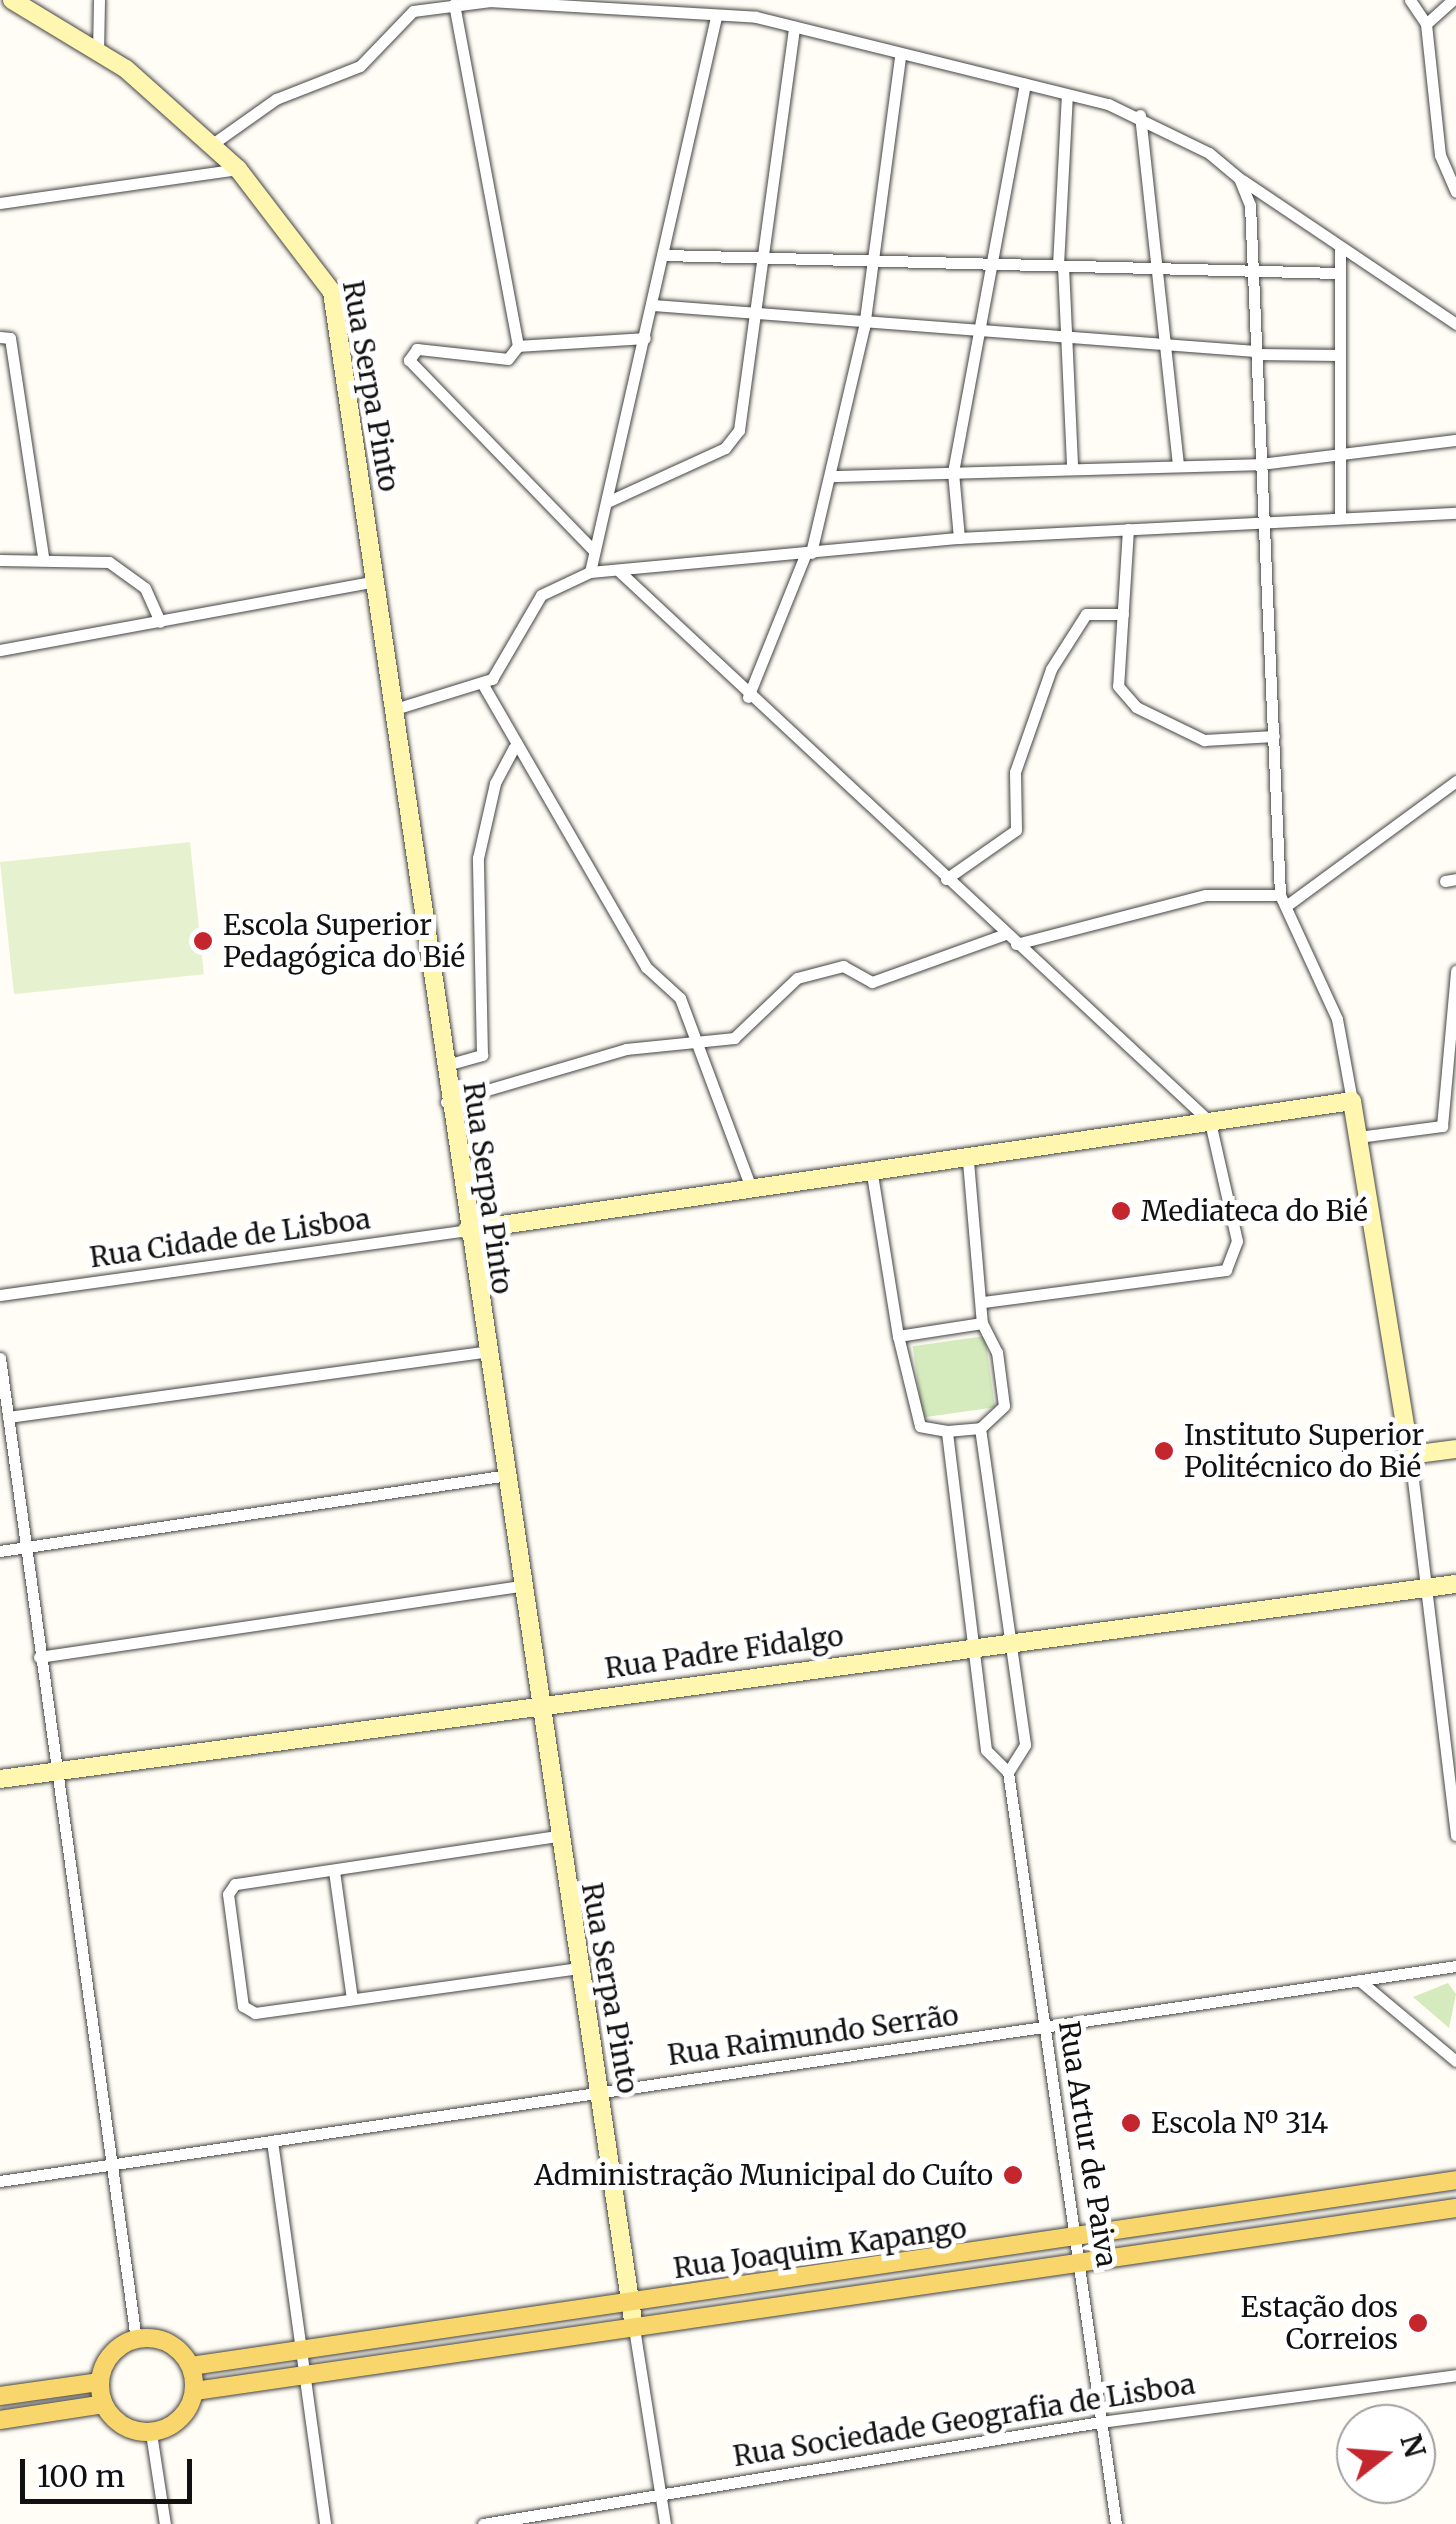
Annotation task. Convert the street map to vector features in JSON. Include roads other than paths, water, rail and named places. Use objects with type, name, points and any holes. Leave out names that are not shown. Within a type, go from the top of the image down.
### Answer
[{"type":"main road","name":"Rua Joaquim Kapango","points":[[191,2366],[1456,2180]]},
{"type":"main road","name":"Rua Joaquim Kapango","points":[[194,2391],[1081,2266],[1456,2208]]},
{"type":"main road","points":[[1275,2209],[1278,2236]]},
{"type":"main road","points":[[932,2260],[934,2286]]},
{"type":"main road","points":[[784,2281],[787,2307]]},
{"type":"main road","points":[[462,2326],[466,2353]]},
{"type":"main road","points":[[136,2339],[168,2342],[191,2366],[194,2391],[180,2420],[152,2433],[123,2426],[104,2404],[100,2382],[111,2354],[136,2339]]},
{"type":"main road","points":[[0,2396],[100,2382]]},
{"type":"main road","points":[[0,2420],[104,2404]]},
{"type":"street","name":"Rua Serpa Pinto","points":[[12,0],[98,52],[211,145],[238,170],[332,292],[395,708],[482,1352],[665,2524]]},
{"type":"street","points":[[98,52],[99,0]]},
{"type":"street","points":[[1410,0],[1426,24],[1440,154],[1456,192]]},
{"type":"street","points":[[1426,24],[1453,0]]},
{"type":"street","points":[[454,4],[518,346],[508,359],[417,350],[409,360],[594,551]]},
{"type":"street","points":[[211,145],[276,99],[360,66],[401,18],[454,4],[716,17],[794,28],[1140,115],[1456,324]]},
{"type":"street","points":[[590,572],[716,17]]},
{"type":"street","points":[[607,502],[735,439],[754,318],[756,258],[794,28]]},
{"type":"street","points":[[748,697],[809,553],[834,476],[864,327],[900,57]]},
{"type":"street","points":[[959,538],[954,472],[1025,84]]},
{"type":"street","points":[[1067,94],[1060,266],[1072,468]]},
{"type":"street","points":[[1140,115],[1160,268],[1178,464]]},
{"type":"street","points":[[0,203],[238,170]]},
{"type":"street","points":[[1238,178],[1250,205],[1283,901],[1337,1019],[1410,1456],[1422,1588],[1456,1835]]},
{"type":"street","points":[[1340,250],[1340,515]]},
{"type":"street","points":[[664,256],[871,266],[995,264],[1338,273]]},
{"type":"street","points":[[652,305],[864,327],[981,332],[1165,348],[1339,355]]},
{"type":"street","points":[[0,337],[10,338],[43,557]]},
{"type":"street","points":[[518,346],[645,338]]},
{"type":"street","points":[[0,398],[16,397]]},
{"type":"street","points":[[834,476],[1260,464],[1340,459],[1456,440]]},
{"type":"street","points":[[395,708],[482,683],[541,595],[590,572],[959,538],[1340,515],[1456,513]]},
{"type":"street","points":[[1128,528],[1117,683],[1136,707],[1204,740],[1274,736]]},
{"type":"street","points":[[0,560],[43,557],[128,572],[160,622]]},
{"type":"street","points":[[620,572],[748,697],[1210,1122],[1238,1241],[1226,1270],[982,1302]]},
{"type":"street","points":[[0,650],[376,580]]},
{"type":"street","points":[[946,879],[1016,830],[1015,772],[1050,668],[1086,614],[1123,614]]},
{"type":"street","points":[[482,683],[514,748],[646,967],[680,998],[752,1192]]},
{"type":"street","points":[[442,1066],[482,1055],[478,858],[495,783],[514,748]]},
{"type":"street","points":[[1016,944],[1206,895],[1283,901],[1456,780]]},
{"type":"street","points":[[446,1102],[626,1049],[700,1046],[742,1034],[797,978],[843,966],[872,982],[1005,934]]},
{"type":"street","points":[[1358,1137],[1442,1126],[1456,971]]},
{"type":"street","points":[[467,1230],[968,1161],[1352,1101]]},
{"type":"street","points":[[872,1174],[898,1336],[920,1426],[946,1432],[980,1428],[1004,1406],[998,1352],[982,1323],[968,1161]]},
{"type":"street","name":"Rua Cidade de Lisboa","points":[[0,1295],[467,1230]]},
{"type":"street","points":[[898,1336],[982,1323]]},
{"type":"street","points":[[8,1417],[482,1352]]},
{"type":"street","points":[[0,1358],[53,1773],[114,2165],[136,2339]]},
{"type":"street","points":[[946,1432],[986,1750],[1008,1772],[1025,1745],[980,1428]]},
{"type":"street","points":[[1410,1456],[1456,1449]]},
{"type":"street","points":[[0,1551],[501,1476]]},
{"type":"street","name":"Rua Padre Fidalgo","points":[[0,1780],[1012,1640],[1456,1584]]},
{"type":"street","points":[[39,1658],[519,1586]]},
{"type":"street","name":"Rua Artur de Paiva","points":[[1008,1772],[1078,2236],[1116,2524]]},
{"type":"street","points":[[557,1836],[230,1888],[243,2006],[255,2013],[578,1968]]},
{"type":"street","points":[[334,1871],[352,1999]]},
{"type":"street","name":"Rua Raimundo Serrão","points":[[0,2181],[1456,1966]]},
{"type":"street","points":[[1359,1980],[1456,2061]]},
{"type":"street","points":[[272,2142],[325,2524]]},
{"type":"street","name":"Rua Sociedade Geografia de Lisboa","points":[[483,2524],[1100,2422],[1456,2375]]},
{"type":"street","points":[[152,2433],[165,2524]]},
{"type":"place","name":"Escola Superior Pedagógica do Bié","points":[[203,941]]},
{"type":"place","name":"Mediateca do Bié","points":[[1121,1211]]},
{"type":"place","name":"Instituto Superior Politécnico do Bié","points":[[1164,1451]]},
{"type":"place","name":"Escola Nº 314","points":[[1131,2123]]},
{"type":"place","name":"Administração Municipal do Cuíto","points":[[1013,2175]]},
{"type":"place","name":"Estação dos Correios","points":[[1418,2323]]}]
